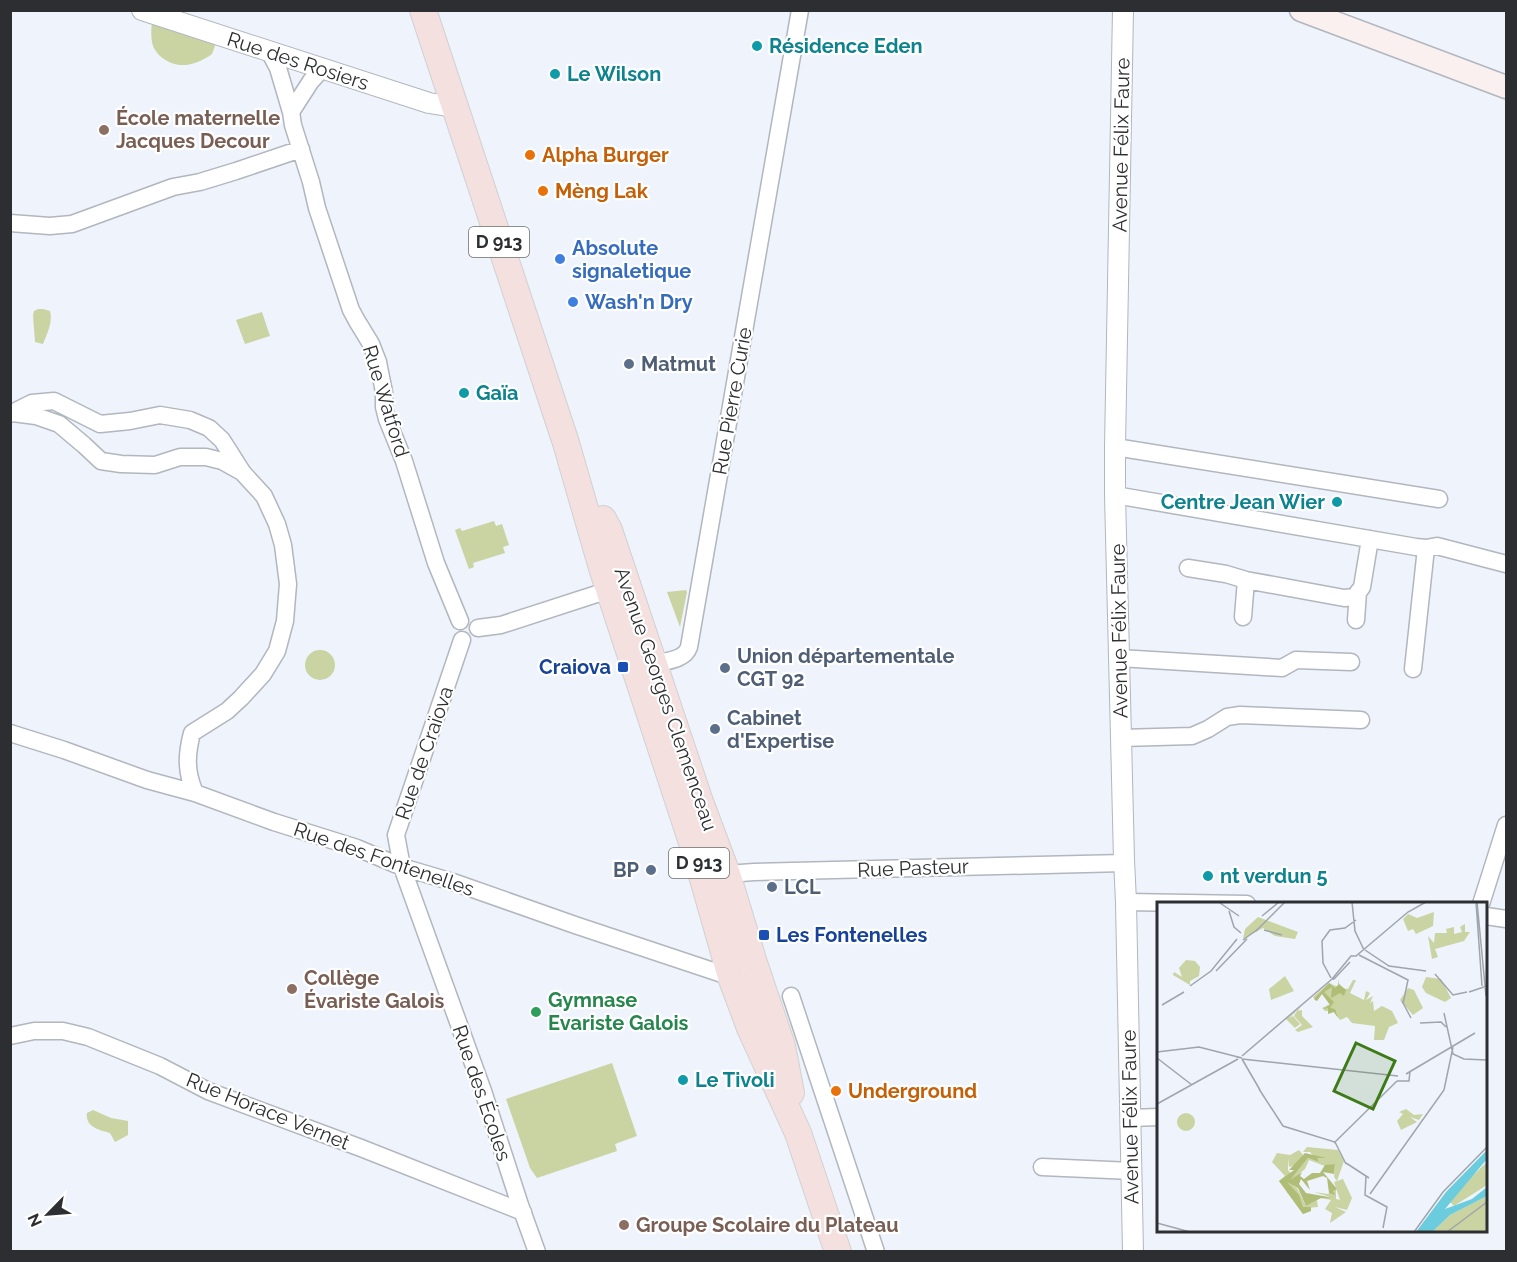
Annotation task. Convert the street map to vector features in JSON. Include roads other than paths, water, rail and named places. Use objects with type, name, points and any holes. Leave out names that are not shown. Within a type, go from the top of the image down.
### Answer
[{"type":"main road","name":"D 913","points":[[423,10],[451,98]]},
{"type":"main road","points":[[1301,10],[1506,87]]},
{"type":"main road","name":"Avenue Georges Clemenceau","points":[[451,98],[566,443],[609,590],[716,881],[754,963],[782,1046],[798,1133]]},
{"type":"main road","name":"Avenue Georges Clemenceau","points":[[566,443],[609,530],[653,664],[716,881],[731,977],[750,1028],[798,1133],[838,1251]]},
{"type":"street","name":"Rue des Rosiers","points":[[142,10],[429,104],[451,98]]},
{"type":"street","name":"Rue Pierre Curie","points":[[653,664],[682,657],[689,647],[800,10]]},
{"type":"street","name":"Avenue Félix Faure","points":[[1123,10],[1115,495],[1133,1251]]},
{"type":"street","name":"Rue Watford","points":[[270,53],[278,68],[317,208],[351,310],[371,344],[378,362],[387,419],[404,461],[436,563],[460,621]]},
{"type":"street","points":[[291,112],[311,81],[322,69]]},
{"type":"street","points":[[10,223],[50,226],[72,224],[173,187],[200,182],[301,149]]},
{"type":"street","points":[[12,413],[32,403],[54,401],[100,424],[120,423],[160,415],[190,420],[209,428],[222,440],[243,473],[264,496],[284,545],[288,584],[285,621],[277,651],[263,674],[227,711],[192,734],[188,766],[190,781],[195,793]]},
{"type":"street","points":[[12,413],[36,416],[59,424],[100,461],[155,465],[180,457],[206,457],[222,461],[243,473]]},
{"type":"street","points":[[1115,447],[1439,499]]},
{"type":"street","points":[[1115,495],[1425,548],[1437,546],[1506,564]]},
{"type":"street","points":[[1188,568],[1344,598],[1355,597],[1362,587],[1370,539]]},
{"type":"street","points":[[1413,669],[1425,548]]},
{"type":"street","points":[[1243,617],[1246,580]]},
{"type":"street","points":[[478,628],[501,625],[609,590]]},
{"type":"street","points":[[1356,620],[1358,592]]},
{"type":"street","points":[[468,619],[474,621],[478,628],[477,634],[469,641],[462,640],[456,631],[460,621],[468,619]]},
{"type":"street","name":"Rue de Craïova","points":[[402,867],[396,835],[462,640]]},
{"type":"street","points":[[1119,658],[1282,668],[1296,660],[1351,662]]},
{"type":"street","points":[[1121,738],[1192,736],[1227,717],[1240,715],[1361,720]]},
{"type":"street","name":"Rue des Fontenelles","points":[[10,733],[147,780],[195,793],[274,822],[357,848],[402,867],[453,882],[731,977]]},
{"type":"street","points":[[1481,902],[1506,825]]},
{"type":"street","name":"Rue Pasteur","points":[[716,881],[921,867],[1124,863]]},
{"type":"street","name":"Rue des Écoles","points":[[402,867],[480,1082],[537,1251]]},
{"type":"street","points":[[1126,902],[1157,902]]},
{"type":"street","points":[[1487,916],[1506,919]]},
{"type":"street","points":[[731,977],[754,963]]},
{"type":"street","points":[[791,996],[876,1251]]},
{"type":"street","name":"Rue Horace Vernet","points":[[10,1036],[34,1031],[63,1031],[88,1037],[160,1066],[208,1091],[523,1212]]},
{"type":"street","points":[[1131,1118],[1157,1117]]},
{"type":"street","points":[[1042,1167],[1132,1171]]},
{"type":"place","name":"Résidence Eden","points":[[757,46]]},
{"type":"place","name":"Le Wilson","points":[[555,74]]},
{"type":"place","name":"École maternelle Jacques Decour","points":[[104,130]]},
{"type":"place","name":"Alpha Burger","points":[[530,155]]},
{"type":"place","name":"Mèng Lak","points":[[543,191]]},
{"type":"place","name":"Absolute signaletique","points":[[560,259]]},
{"type":"place","name":"Wash'n Dry","points":[[573,302]]},
{"type":"place","name":"Matmut","points":[[629,364]]},
{"type":"place","name":"Gaïa","points":[[464,393]]},
{"type":"place","name":"Centre Jean Wier","points":[[1337,502]]},
{"type":"place","name":"Craiova","points":[[623,667]]},
{"type":"place","name":"Union départementale CGT 92","points":[[725,668]]},
{"type":"place","name":"Cabinet d'Expertise","points":[[715,729]]},
{"type":"place","name":"BP","points":[[651,870]]},
{"type":"place","name":"nt verdun 5","points":[[1208,876]]},
{"type":"place","name":"LCL","points":[[772,887]]},
{"type":"place","name":"Les Fontenelles","points":[[764,935]]},
{"type":"place","name":"Collège Évariste Galois","points":[[292,989]]},
{"type":"place","name":"Gymnase Evariste Galois","points":[[536,1012]]},
{"type":"place","name":"Le Tivoli","points":[[683,1080]]},
{"type":"place","name":"Underground","points":[[836,1091]]},
{"type":"place","name":"Groupe Scolaire du Plateau","points":[[624,1225]]}]
